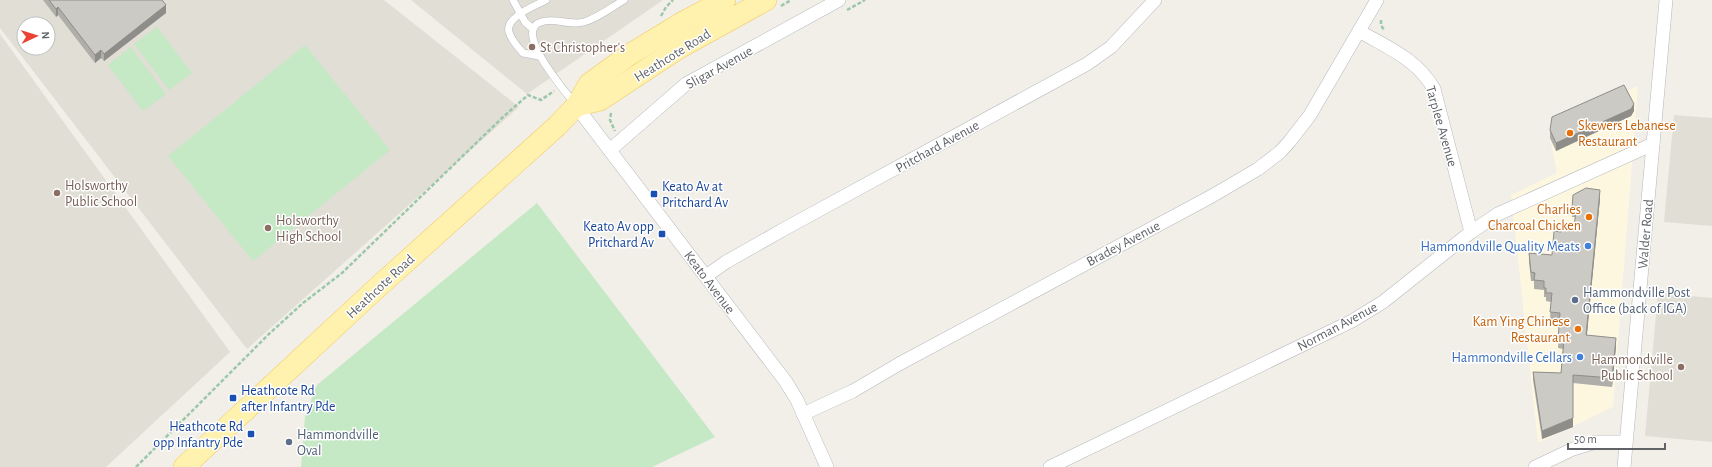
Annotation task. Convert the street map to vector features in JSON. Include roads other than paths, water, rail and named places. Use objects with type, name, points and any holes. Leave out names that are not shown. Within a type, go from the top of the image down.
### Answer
[{"type":"main road","name":"Heathcote Road","points":[[184,467],[385,281],[557,126],[576,106],[589,84],[613,66],[685,21],[725,0]]},
{"type":"main road","name":"Heathcote Road","points":[[576,106],[600,100],[679,48],[766,0]]},
{"type":"street","name":"Pritchard Avenue","points":[[706,276],[726,262],[786,228],[1087,64],[1111,47],[1155,0]]},
{"type":"street","name":"Bradey Avenue","points":[[803,414],[853,391],[899,364],[1206,199],[1258,169],[1280,152],[1300,130],[1377,0]]},
{"type":"street","name":"Walder Road","points":[[1624,467],[1666,0]]},
{"type":"street","name":"Sligar Avenue","points":[[610,150],[686,84],[842,6]]},
{"type":"street","name":"Tarplee Avenue","points":[[1360,31],[1414,63],[1429,80],[1437,100],[1471,232]]},
{"type":"street","name":"Keato Avenue","points":[[576,106],[786,382],[803,414],[827,467]]},
{"type":"street","name":"Norman Avenue","points":[[1050,467],[1368,312],[1471,232],[1498,214],[1653,144]]},
{"type":"street","points":[[1535,467],[1573,449],[1596,442],[1626,442]]},
{"type":"lane","points":[[513,0],[520,14],[533,29]]},
{"type":"lane","points":[[539,56],[523,53],[509,34],[508,28],[510,22],[520,14],[546,0]]},
{"type":"lane","points":[[576,106],[539,56],[532,39],[533,29],[539,22],[544,21],[574,23],[585,22],[624,0]]},
{"type":"place","name":"St Christopher's","points":[[532,47]]},
{"type":"place","name":"Skewers Lebanese Restaurant","points":[[1570,133]]},
{"type":"place","name":"Holsworthy Public School","points":[[57,193]]},
{"type":"place","name":"Keato Av at Pritchard Av","points":[[654,194]]},
{"type":"place","name":"Charlies Charcoal Chicken","points":[[1589,217]]},
{"type":"place","name":"Holsworthy High School","points":[[268,228]]},
{"type":"place","name":"Keato Av opp Pritchard Av","points":[[662,234]]},
{"type":"place","name":"Hammondville Quality Meats","points":[[1588,246]]},
{"type":"place","name":"Hammondville Post Office (back of IGA)","points":[[1575,300]]},
{"type":"place","name":"Kam Ying Chinese Restaurant","points":[[1578,329]]},
{"type":"place","name":"Hammondville Cellars","points":[[1580,357]]},
{"type":"place","name":"Hammondville Public School","points":[[1681,367]]},
{"type":"place","name":"Heathcote Rd after Infantry Pde","points":[[233,398]]},
{"type":"place","name":"Heathcote Rd opp Infantry Pde","points":[[251,434]]},
{"type":"place","name":"Hammondville Oval","points":[[289,442]]}]
